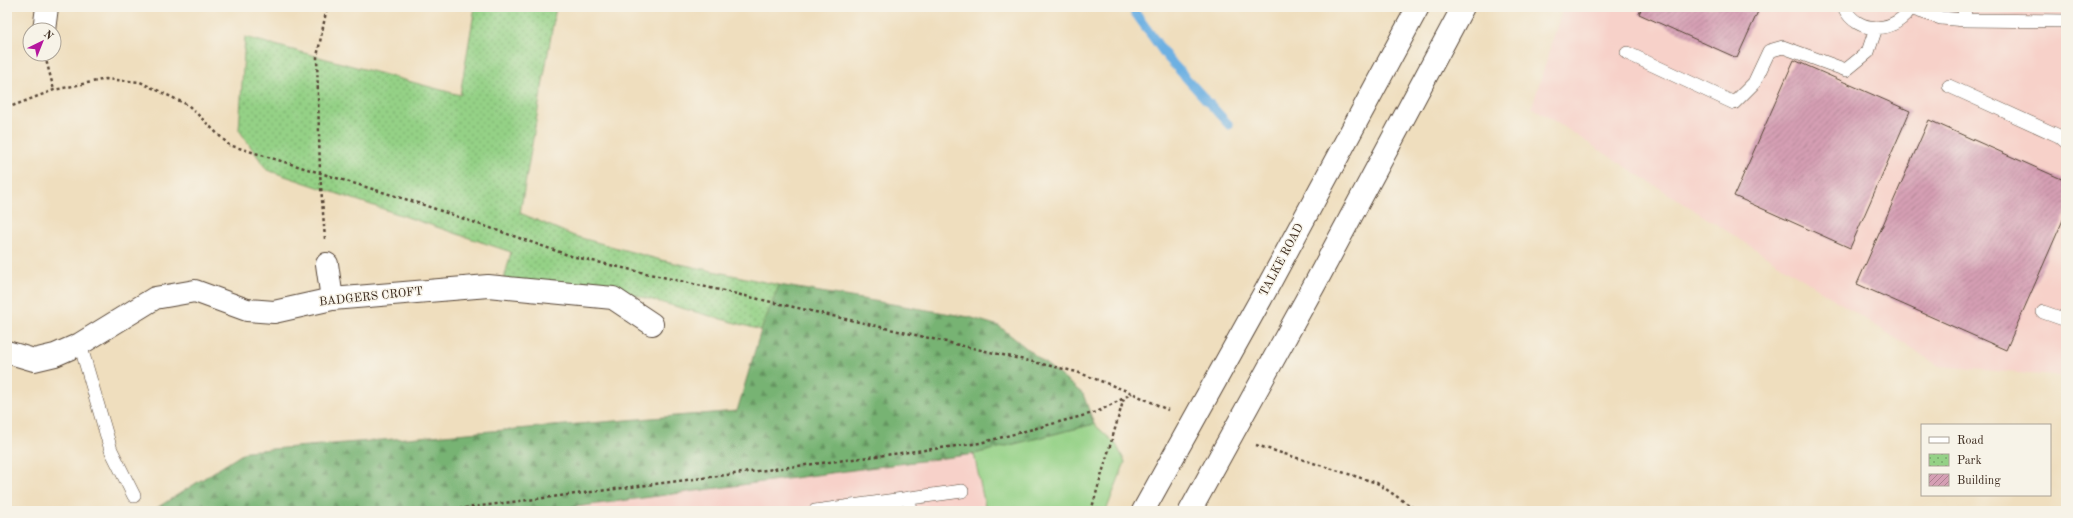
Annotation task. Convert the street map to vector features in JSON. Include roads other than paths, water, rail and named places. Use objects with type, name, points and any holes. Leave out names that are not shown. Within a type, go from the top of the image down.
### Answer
[{"type":"main road","points":[[45,22],[47,7]]},
{"type":"main road","name":"TALKE ROAD","points":[[1143,511],[1179,448],[1418,7]]},
{"type":"main road","points":[[1190,511],[1316,282],[1463,7]]},
{"type":"main road","points":[[327,264],[332,299]]},
{"type":"main road","name":"BADGERS CROFT","points":[[7,352],[34,360],[55,355],[80,344],[155,298],[195,291],[247,310],[274,312],[332,299],[488,286],[613,298],[652,324]]},
{"type":"main road","points":[[1135,511],[1179,448]]},
{"type":"lane","points":[[1844,7],[1856,21],[1864,26],[1876,28],[1889,26],[1902,19],[1910,8],[1941,18],[1965,20],[2066,21]]},
{"type":"lane","points":[[1964,7],[1965,20]]},
{"type":"lane","points":[[1627,53],[1734,103],[1754,83],[1769,51],[1782,47],[1846,70],[1868,52],[1876,28]]},
{"type":"lane","points":[[1949,86],[2059,136],[2066,142]]},
{"type":"lane","points":[[2043,312],[2066,320]]},
{"type":"lane","points":[[80,344],[111,450],[134,496]]},
{"type":"lane","points":[[815,511],[910,505],[962,491]]},
{"type":"waterway","points":[[1131,7],[1167,57],[1229,125]]}]
